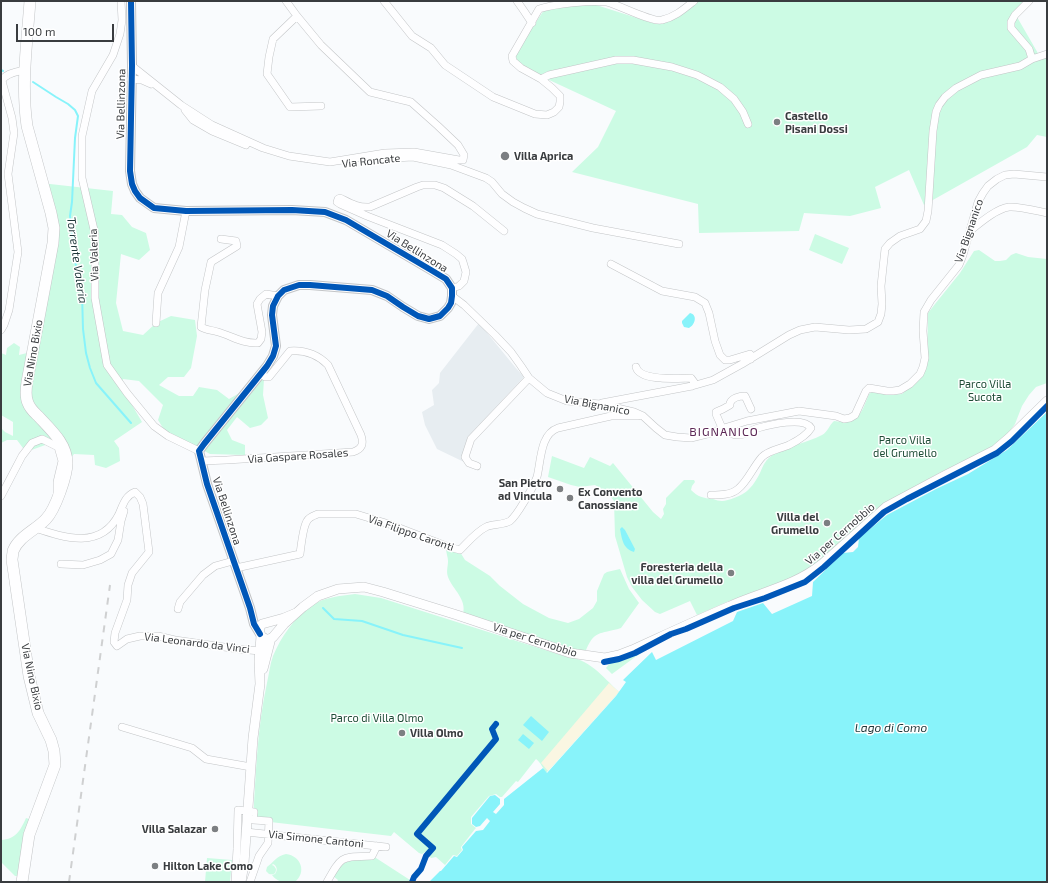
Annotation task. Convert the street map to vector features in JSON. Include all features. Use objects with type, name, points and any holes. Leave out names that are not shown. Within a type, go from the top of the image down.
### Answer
[{"type":"main road","name":"Via Nino Bixio","points":[[22,882],[29,835],[55,765],[54,751],[51,740],[38,713],[29,676],[12,560],[17,544],[47,518],[51,512],[66,474],[67,464],[67,454],[61,441],[32,410],[28,404],[26,396],[27,382],[53,243],[54,228],[25,112],[24,70],[30,1]]},
{"type":"main road","name":"Via per Cernobbio","points":[[267,635],[318,596],[338,590],[364,588],[383,592],[450,612],[570,653],[605,658],[619,654],[632,650],[731,605],[798,580],[815,570],[886,507],[995,450],[1047,401]]},
{"type":"main road","name":"Via per Cernobbio","points":[[267,622],[296,613]]},
{"type":"main road","points":[[267,622],[274,625],[276,630],[267,635],[259,628],[262,624],[267,622]]},
{"type":"main road","name":"Via Bellinzona","points":[[260,684],[260,651],[267,635]]},
{"type":"main road","name":"Via Bellinzona","points":[[241,882],[244,863],[254,724],[267,635]]},
{"type":"street","name":"Via Valeria","points":[[121,1],[122,20],[120,34],[113,55],[92,90],[82,136],[82,178],[95,234],[95,298],[107,365],[127,393],[154,426],[168,436],[199,451]]},
{"type":"street","name":"Via Bellinzona","points":[[131,1],[132,66],[130,171],[132,184],[140,198],[154,208],[186,211],[292,210],[324,212],[346,220],[446,279],[452,292]]},
{"type":"street","points":[[132,66],[181,105],[212,125],[262,148],[289,156],[330,162],[384,153],[414,152],[463,160],[464,156],[458,145],[411,102],[370,92],[322,45],[286,1]]},
{"type":"street","points":[[384,1],[412,36],[431,48],[445,65],[493,97],[535,114],[547,116],[559,107],[560,96],[541,79],[521,68],[513,61],[512,56],[539,10],[550,6],[588,2],[606,2],[661,21],[681,12],[694,1]]},
{"type":"street","points":[[517,1],[532,23]]},
{"type":"street","points":[[1029,1],[1015,15],[1011,22],[1011,28],[1029,49],[1032,59]]},
{"type":"street","points":[[297,16],[273,39],[267,74],[290,107],[321,106]]},
{"type":"street","points":[[600,404],[692,386],[712,380],[800,330],[815,327],[849,330],[866,329],[878,322],[882,304],[881,286],[885,249],[890,242],[900,236],[920,228],[926,221],[928,211],[933,131],[936,112],[939,105],[945,97],[956,88],[981,74],[1020,66],[1032,59],[1047,54]]},
{"type":"street","points":[[541,79],[549,75],[616,60],[633,60],[672,67],[697,75],[720,86],[734,99],[743,112],[748,124]]},
{"type":"street","points":[[1,330],[9,310],[18,252],[8,174],[14,132],[2,79],[6,76],[24,70]]},
{"type":"street","points":[[131,79],[142,80],[158,87]]},
{"type":"street","name":"Via Roncate","points":[[181,105],[193,120],[212,131],[289,161],[331,165],[384,158],[413,157],[443,163],[460,167],[486,178],[492,182],[502,194],[513,202],[537,214],[593,228],[679,244]]},
{"type":"street","name":"Via Bignanico","points":[[452,292],[495,334],[511,352],[529,378],[547,393],[567,401],[600,404],[634,412],[643,416],[665,435],[690,438],[711,433],[747,421],[800,411],[850,418],[855,415],[866,391],[869,388],[893,391],[900,390],[910,384],[920,374],[924,367],[923,331],[926,307],[940,287],[959,265],[978,202],[988,186],[1005,175],[1014,174],[1047,177]]},
{"type":"street","points":[[199,451],[261,374],[273,356],[276,346],[272,315],[273,306],[278,296],[284,290],[299,285],[372,290],[387,296],[418,316],[429,318],[440,316],[444,313],[451,303],[452,292],[464,281],[466,272],[464,262],[456,254],[442,245],[340,204],[337,202],[338,199],[340,198],[356,206],[370,207],[416,187],[422,185],[435,185],[444,188],[473,206],[504,231]]},
{"type":"street","points":[[970,230],[985,219],[1003,209],[1010,207],[1047,213]]},
{"type":"street","points":[[156,323],[158,293],[179,247],[186,211]]},
{"type":"street","points":[[222,240],[236,241],[237,246],[211,262],[200,327],[250,344],[258,343],[261,339],[262,332],[257,304],[266,294],[278,296]]},
{"type":"street","points":[[611,264],[662,291],[695,297],[705,303],[720,354],[726,360],[750,354],[752,356],[751,359]]},
{"type":"street","name":"Via Gaspare Rosales","points":[[202,461],[353,452],[362,447],[362,435],[328,365],[323,360],[315,355],[300,351],[290,351],[270,377],[265,377],[261,374]]},
{"type":"street","points":[[636,367],[636,370],[642,374],[668,379],[691,378],[694,382],[692,386]]},
{"type":"street","points":[[477,466],[469,463],[465,456],[471,439],[529,378]]},
{"type":"street","points":[[711,495],[732,493],[738,489],[762,457],[774,449],[789,445],[806,434],[811,428],[810,425],[798,422],[778,424],[737,435],[728,432],[723,428],[716,414],[716,412],[723,410],[730,405],[731,400],[741,396],[745,396],[751,409]]},
{"type":"street","name":"Via Filippo Caronti","points":[[234,564],[300,554],[305,524],[309,518],[318,514],[356,514],[389,524],[460,550],[476,534],[486,527],[509,521],[518,512],[536,478],[543,446],[551,432],[558,428],[611,416],[643,416]]},
{"type":"street","points":[[1,496],[22,456],[32,443],[42,438],[58,447],[62,461],[56,482],[57,499]]},
{"type":"street","name":"Via Bellinzona","points":[[199,451],[206,484],[250,608],[254,624],[267,635]]},
{"type":"street","name":"Via Leonardo da Vinci","points":[[130,494],[135,492],[140,497],[143,504],[149,552],[132,573],[128,585],[127,600],[115,633],[114,642],[117,646],[127,639],[140,636],[158,636],[175,640],[260,651]]},
{"type":"street","points":[[34,528],[49,533],[76,538],[87,539],[96,536],[111,524],[118,515],[124,501],[130,494]]},
{"type":"street","points":[[61,564],[83,565],[100,560],[111,554],[118,540],[121,521],[130,494]]},
{"type":"street","points":[[178,609],[180,602],[203,575],[215,566],[234,564]]},
{"type":"street","name":"Via Bellinzona","points":[[250,608],[262,621],[267,622]]},
{"type":"street","points":[[122,727],[192,748],[206,759],[251,768]]},
{"type":"street","points":[[235,882],[238,810],[254,812],[253,820],[269,821],[268,843],[259,856],[250,882]]},
{"type":"street","name":"Via Simone Cantoni","points":[[246,832],[386,847]]},
{"type":"street","points":[[327,882],[336,866],[342,860],[349,857],[372,856],[376,846]]},
{"type":"shaded area","points":[[479,323],[524,377],[468,437],[462,456],[464,462],[437,449],[425,425],[422,412],[434,405],[432,390],[439,383],[440,373]]},
{"type":"green space","points":[[689,1],[1024,1],[1017,17],[1039,55],[1047,52],[1047,137],[1037,135],[1027,147],[924,205],[909,170],[875,187],[881,208],[850,216],[804,213],[799,231],[699,233],[698,204],[572,172],[598,147],[616,111],[519,66],[515,54],[544,10],[590,3],[656,24]]},
{"type":"green space","points":[[41,183],[113,191],[111,214],[122,215],[132,227],[146,233],[150,250],[139,260],[121,254],[116,303],[123,331],[143,335],[156,323],[171,316],[195,320],[197,336],[191,368],[184,377],[168,377],[159,385],[179,396],[193,396],[199,387],[217,390],[229,399],[264,379],[263,395],[268,418],[261,425],[250,428],[237,417],[227,430],[232,440],[245,445],[245,455],[210,454],[195,446],[168,436],[158,420],[163,405],[139,381],[123,379],[121,386],[142,422],[114,441],[119,448],[120,461],[106,468],[95,465],[94,455],[74,454],[71,458],[48,444],[26,452],[17,440],[7,440],[1,443],[1,428],[13,436],[13,422],[1,415],[1,353],[6,355],[7,348],[14,343],[20,347],[19,355],[27,353],[47,256],[49,225]]},
{"type":"green space","points":[[815,234],[849,248],[842,264],[809,250]]},
{"type":"green space","points":[[979,250],[995,261],[1006,260],[1011,255],[1016,253],[1028,257],[1047,259],[1047,383],[1036,387],[1029,395],[1022,406],[1015,424],[1006,436],[993,447],[941,472],[883,504],[820,561],[797,576],[729,601],[697,615],[690,601],[660,614],[655,612],[642,600],[632,587],[627,577],[615,536],[614,501],[607,492],[595,485],[580,487],[548,477],[552,456],[584,468],[590,457],[610,466],[613,463],[653,512],[661,519],[664,514],[663,509],[666,504],[666,498],[684,480],[694,480],[695,482],[691,490],[703,498],[725,501],[742,494],[753,485],[765,462],[774,454],[822,435],[834,421],[842,422],[854,419],[861,412],[869,394],[872,392],[889,395],[902,394],[922,376],[927,365],[928,313],[960,273],[974,251]]},
{"type":"green space","points":[[446,548],[460,552],[465,560],[490,576],[523,604],[549,618],[568,623],[579,619],[593,608],[597,601],[597,591],[604,574],[620,569],[629,589],[639,603],[621,628],[595,636],[588,645],[585,653],[463,614],[464,609],[461,599],[447,575],[448,561]]},
{"type":"green space","name":"Parco di Villa Olmo","points":[[355,594],[381,598],[564,656],[581,660],[601,674],[619,692],[546,773],[536,759],[518,782],[516,781],[502,797],[496,794],[489,796],[471,817],[471,824],[476,828],[461,847],[462,850],[457,856],[453,855],[445,865],[436,857],[431,858],[425,852],[422,854],[419,853],[394,832],[391,836],[253,820],[257,751],[261,717],[273,656],[289,628],[299,616],[311,606],[338,596]]},
{"type":"green space","points":[[642,652],[612,674],[606,668],[610,663],[632,657]]},
{"type":"green space","points":[[26,818],[29,819],[18,876],[15,876],[1,862],[1,840],[10,838],[17,834]]},
{"type":"green space","points":[[286,854],[291,855],[299,861],[301,865],[301,874],[295,882],[282,882],[274,878],[272,875],[275,874],[277,868],[273,864],[272,865],[276,869],[275,873],[269,874],[266,871],[267,867],[275,859]]},
{"type":"green space","points":[[207,858],[232,860],[230,882],[205,882]]},
{"type":"green space","points":[[376,858],[410,880],[409,882],[337,882],[338,880],[333,876],[337,869],[346,861]]},
{"type":"sand","points":[[609,683],[619,692],[548,771],[541,763]]},
{"type":"water","points":[[690,313],[694,316],[695,320],[691,327],[684,327],[682,321]]},
{"type":"water","name":"Lago di Como","points":[[1047,412],[1047,882],[429,882],[454,856],[457,857],[463,850],[462,847],[476,831],[483,830],[490,821],[487,818],[480,826],[476,827],[472,824],[472,818],[490,796],[495,795],[500,799],[500,804],[493,812],[496,814],[504,805],[504,799],[543,768],[547,773],[616,696],[626,682],[623,680],[652,652],[656,660],[733,621],[737,612],[763,603],[772,614],[812,596],[813,582],[843,553],[853,552],[858,547],[859,538],[887,515],[968,474],[1007,450]]},
{"type":"water","points":[[622,527],[635,549],[634,552],[627,549],[625,546],[621,536],[620,529]]},
{"type":"water","points":[[531,716],[549,732],[542,741],[523,725]]},
{"type":"water","points":[[523,734],[534,743],[529,749],[518,740]]},
{"type":"waterway","name":"Torrente Valeria","points":[[33,82],[68,104],[75,110],[78,116],[75,138],[70,216],[75,261],[82,293],[83,329],[86,353],[96,383],[131,423]]},
{"type":"waterway","points":[[323,608],[334,619],[362,621],[403,635],[462,648]]},
{"type":"railway","points":[[69,882],[110,585]]},
{"type":"cycle path","points":[[131,1],[132,66],[130,171],[132,184],[140,198],[154,208],[186,211],[292,210],[325,212],[346,220],[431,270],[446,279],[452,288],[451,303],[448,308],[440,316],[429,319],[418,316],[387,296],[372,290],[299,285],[284,290],[278,296],[273,306],[272,315],[276,346],[273,356],[267,366],[199,451],[207,484],[250,608],[254,624],[260,634]]},
{"type":"cycle path","points":[[604,662],[619,659],[635,653],[671,634],[734,608],[765,598],[805,582],[824,567],[884,512],[997,453],[1012,441],[1047,406]]},
{"type":"cycle path","points":[[412,882],[414,877],[421,869],[426,856],[433,848],[417,834],[496,739],[492,729],[496,724]]},
{"type":"place","name":"Castello Pisani Dossi","points":[[777,122]]},
{"type":"place","name":"Villa Aprica","points":[[505,156]]},
{"type":"place","name":"San Pietro ad Vincula","points":[[560,489]]},
{"type":"place","name":"Ex Convento Canossiane","points":[[570,498]]},
{"type":"place","name":"Villa del Grumello","points":[[827,523]]},
{"type":"place","name":"Foresteria della villa del Grumello","points":[[731,573]]},
{"type":"place","name":"Villa Olmo","points":[[402,733]]},
{"type":"place","name":"Villa Salazar","points":[[215,829]]},
{"type":"place","name":"Hilton Lake Como","points":[[155,866]]},
{"type":"district","name":"BIGNANICO","points":[[724,432]]},
{"type":"park label","name":"Parco Villa Sucota","points":[[985,390]]},
{"type":"park label","name":"Parco Villa del Grumello","points":[[905,446]]}]
